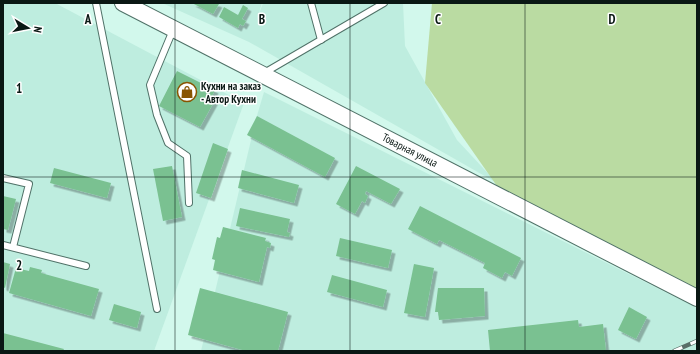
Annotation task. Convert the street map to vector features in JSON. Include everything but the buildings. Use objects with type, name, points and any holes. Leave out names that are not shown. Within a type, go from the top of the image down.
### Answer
[{"type":"street","name":"Товарная улица","points":[[123,3],[697,298]]},
{"type":"lane","points":[[96,3],[157,309]]},
{"type":"lane","points":[[311,3],[321,40]]},
{"type":"lane","points":[[263,74],[384,3]]},
{"type":"lane","points":[[174,28],[150,85],[157,115],[168,143],[187,156],[189,203]]},
{"type":"lane","points":[[3,178],[28,184],[13,247]]},
{"type":"lane","points":[[3,245],[86,266]]},
{"type":"shaded area","points":[[3,3],[55,3],[244,103],[154,351],[3,351]]},
{"type":"shaded area","points":[[162,3],[262,3],[257,19],[263,3],[403,3],[405,46],[457,140],[497,183],[249,42]]},
{"type":"shaded area","points":[[264,92],[697,308],[697,351],[201,351],[256,119]]},
{"type":"green space","points":[[432,3],[697,3],[697,298],[506,199],[425,83]]},
{"type":"railway","points":[[674,351],[697,341]]},
{"type":"place","name":"Кухни на заказ - Автор Кухни","points":[[187,92]]}]
